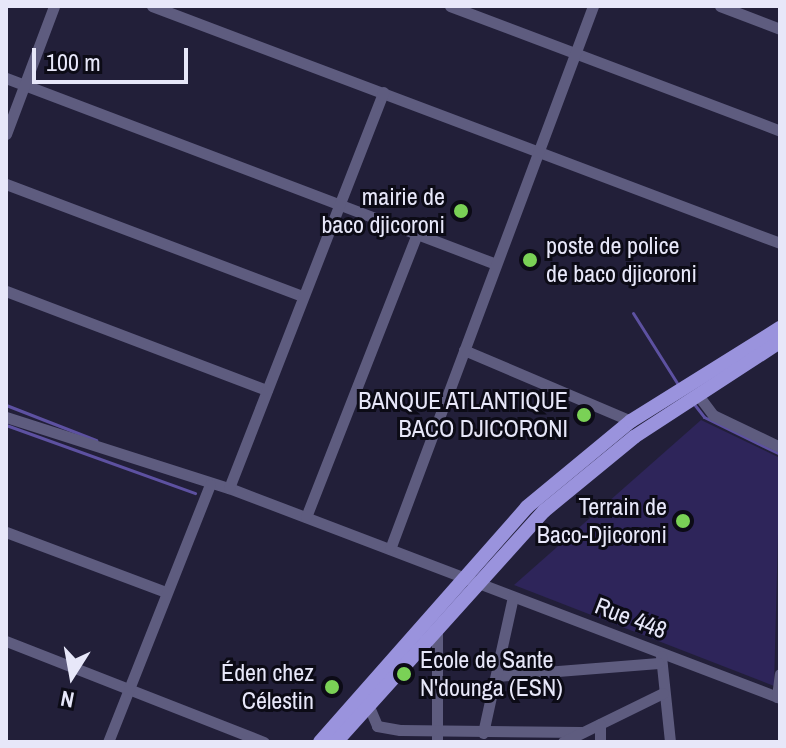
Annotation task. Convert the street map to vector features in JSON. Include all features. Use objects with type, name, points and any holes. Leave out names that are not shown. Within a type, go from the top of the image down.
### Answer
[{"type":"main road","points":[[336,742],[367,702],[437,631],[527,507],[631,421],[780,328]]},
{"type":"main road","points":[[320,742],[472,581],[544,511],[698,395],[777,346]]},
{"type":"street","points":[[6,134],[54,6]]},
{"type":"street","points":[[152,6],[780,243]]},
{"type":"street","points":[[450,6],[780,131]]},
{"type":"street","points":[[390,549],[593,6]]},
{"type":"street","points":[[720,6],[780,29]]},
{"type":"street","points":[[6,78],[496,264]]},
{"type":"street","points":[[229,488],[383,92]]},
{"type":"street","points":[[6,184],[303,296]]},
{"type":"street","points":[[306,517],[417,234]]},
{"type":"street","points":[[6,291],[267,390]]},
{"type":"street","points":[[464,350],[631,421]]},
{"type":"street","points":[[698,395],[713,415],[780,447]]},
{"type":"street","name":"Rue 448","points":[[6,417],[210,485],[229,488],[513,597],[660,658],[778,698]]},
{"type":"street","points":[[108,742],[210,485]]},
{"type":"street","points":[[6,532],[166,592]]},
{"type":"street","points":[[483,733],[513,597]]},
{"type":"street","points":[[437,631],[437,738]]},
{"type":"street","points":[[6,641],[264,742]]},
{"type":"street","points":[[496,676],[660,658],[670,742]]},
{"type":"street","points":[[778,698],[780,674]]},
{"type":"street","points":[[563,742],[663,693]]},
{"type":"street","points":[[367,702],[377,726],[437,738],[483,733],[581,732]]},
{"type":"street","points":[[600,724],[600,742]]},
{"type":"shaded area","name":"Terrain de Baco-Djicoroni","points":[[701,420],[780,458],[774,686],[514,585]]},
{"type":"waterway","points":[[633,313],[677,383]]},
{"type":"waterway","points":[[694,404],[704,417],[780,454]]},
{"type":"waterway","points":[[6,405],[96,440]]},
{"type":"waterway","points":[[6,425],[195,493]]},
{"type":"place","name":"mairie de baco djicoroni","points":[[461,211]]},
{"type":"place","name":"poste de police de baco djicoroni","points":[[530,260]]},
{"type":"place","name":"BANQUE ATLANTIQUE BACO DJICORONI","points":[[584,415]]},
{"type":"place","name":"Terrain de Baco-Djicoroni","points":[[683,521]]},
{"type":"place","name":"Ecole de Sante N'dounga (ESN)","points":[[404,674]]},
{"type":"place","name":"Éden chez Célestin","points":[[332,687]]}]
